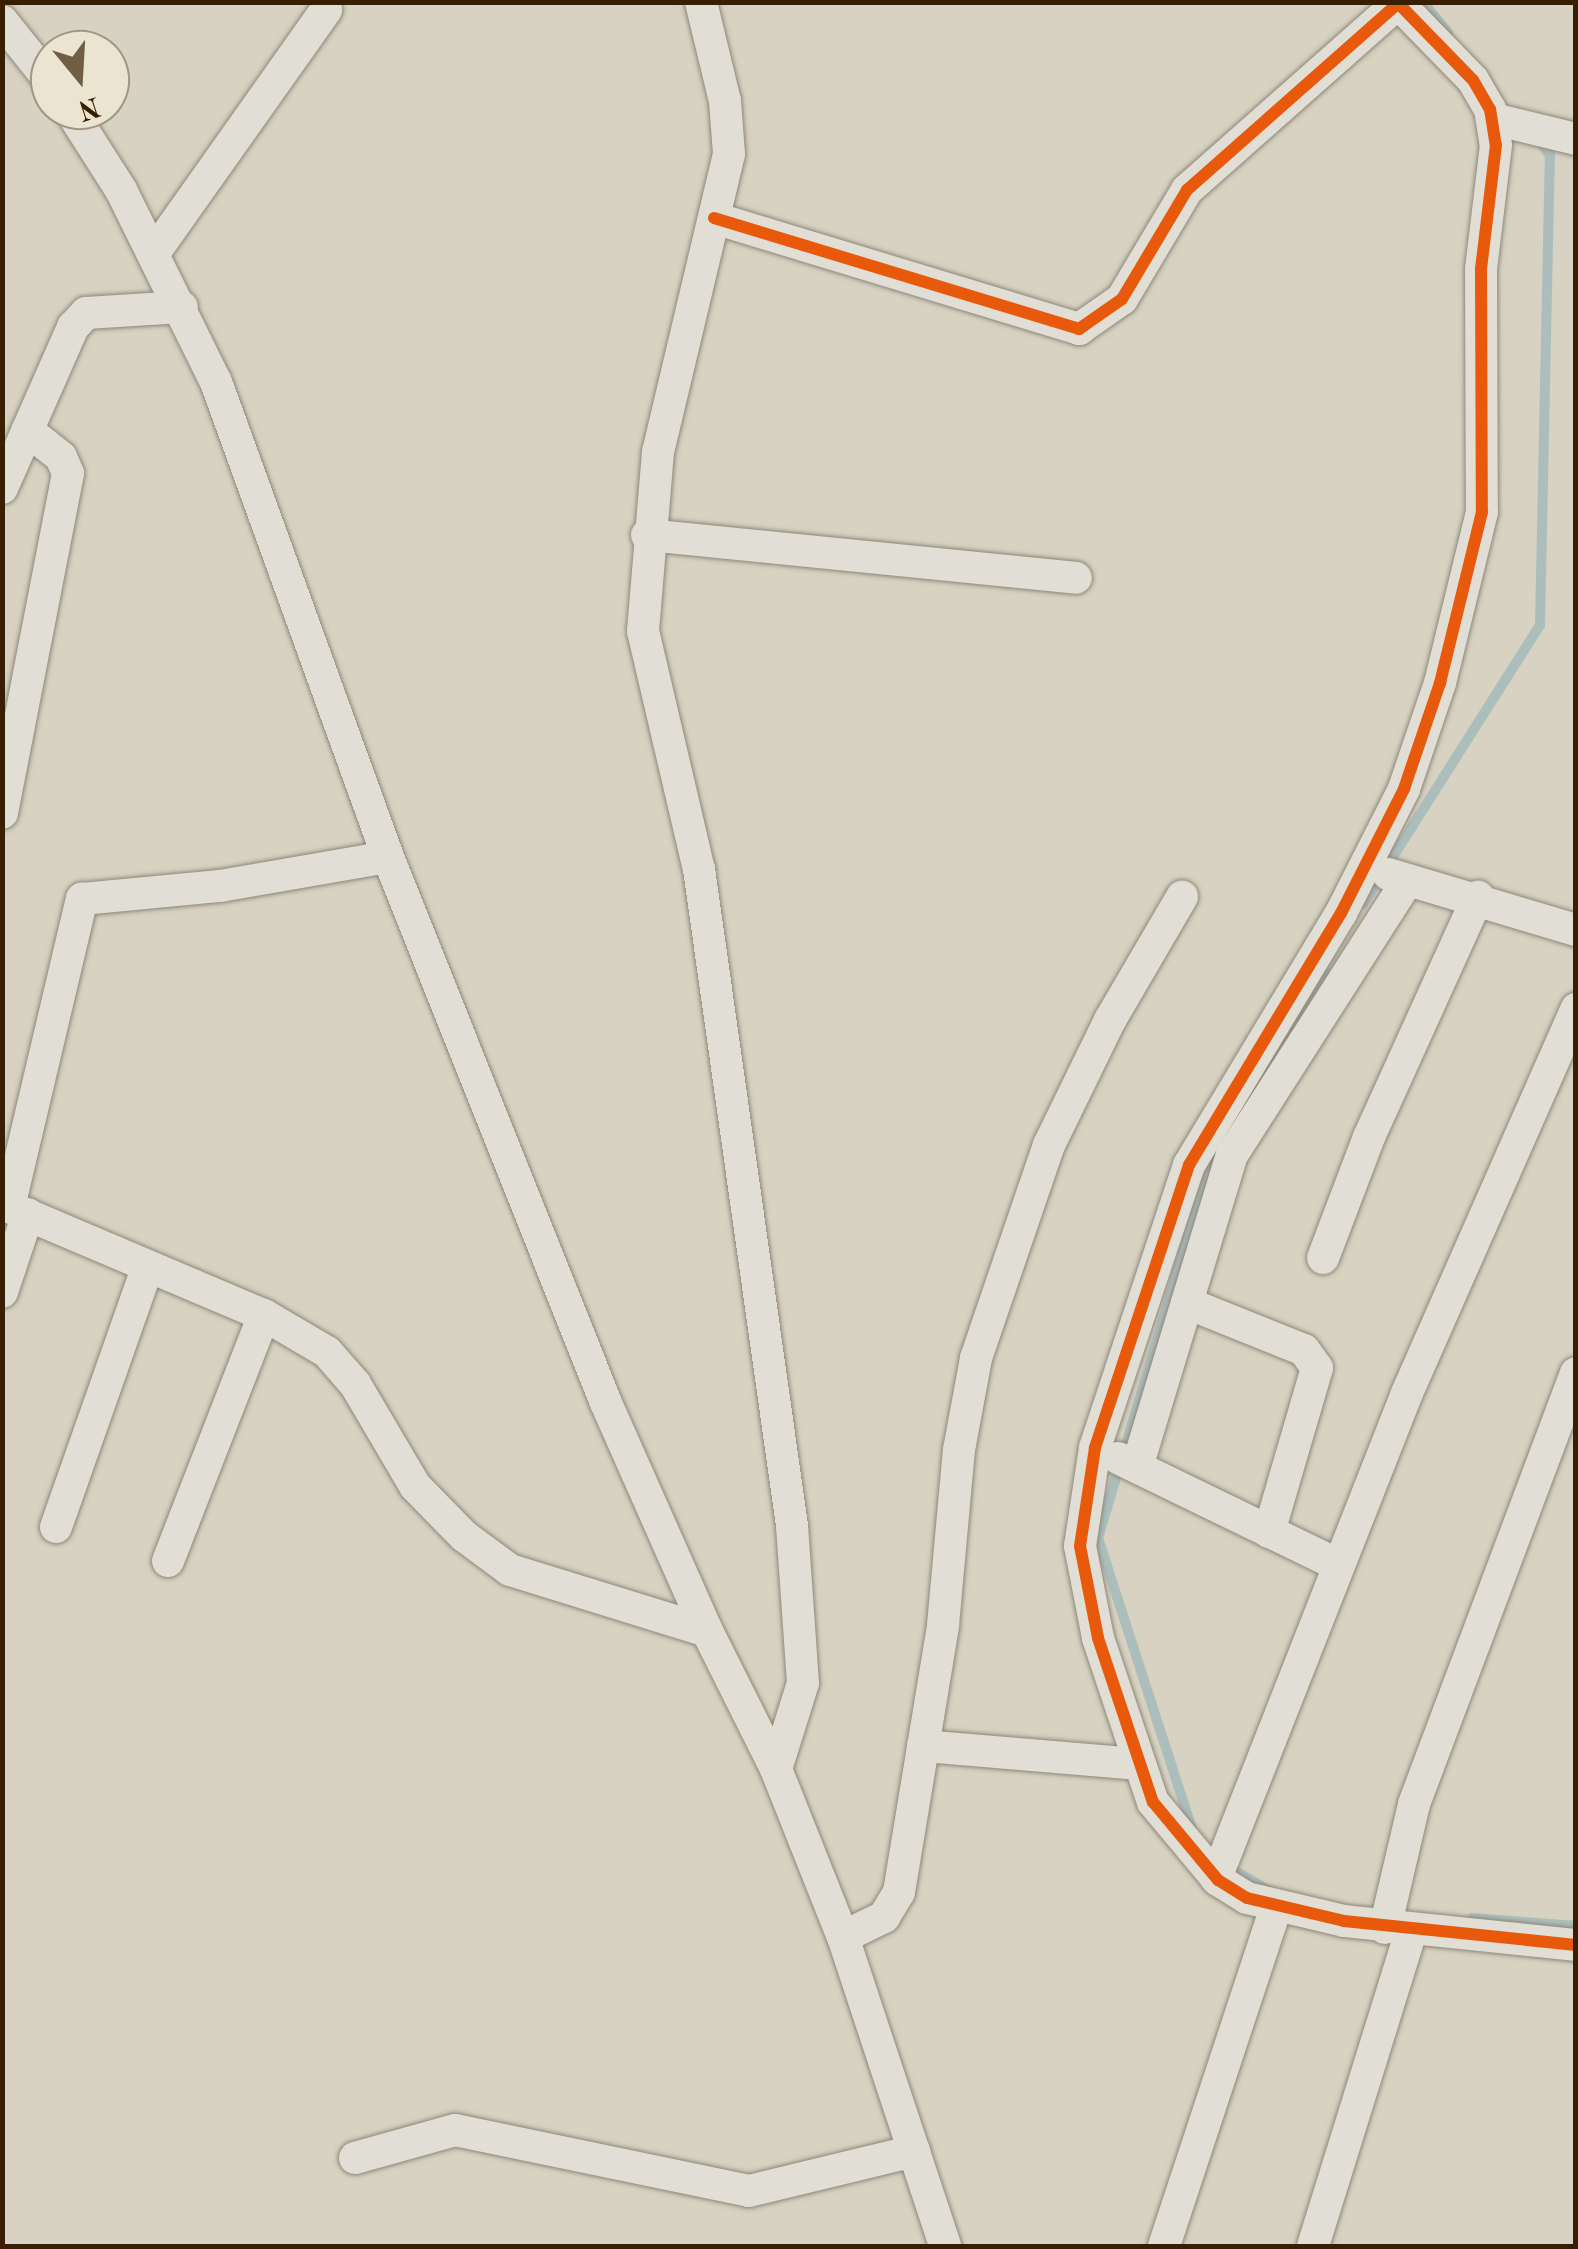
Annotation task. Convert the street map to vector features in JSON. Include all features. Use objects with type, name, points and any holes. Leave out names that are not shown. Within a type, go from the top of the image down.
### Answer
[{"type":"street","points":[[701,2],[728,127],[729,154],[676,364],[647,535],[644,631],[650,676],[699,869],[792,1526],[803,1683],[776,1768]]},
{"type":"street","points":[[714,218],[1079,329],[1122,299],[1187,190],[1398,2],[1512,123],[1576,139]]},
{"type":"street","points":[[154,253],[326,10]]},
{"type":"street","points":[[2,21],[30,56]]},
{"type":"street","points":[[1512,123],[1482,269],[1482,512],[1385,872],[1232,1154],[1187,1303],[1119,1458],[1080,1516],[1082,1571],[1138,1764],[1161,1816],[1219,1870],[1276,1907],[1576,1945]]},
{"type":"street","points":[[82,130],[182,307],[246,458],[388,857],[606,1404],[706,1631],[776,1768],[842,1937],[945,2246]]},
{"type":"street","points":[[2,488],[73,327],[86,313],[182,307]]},
{"type":"street","points":[[2,813],[12,725],[68,473],[61,457],[27,430]]},
{"type":"street","points":[[647,535],[1076,578]]},
{"type":"street","points":[[2,1292],[13,1208],[82,898],[220,886],[388,857]]},
{"type":"street","points":[[1385,872],[1478,897],[1576,930]]},
{"type":"street","points":[[1119,1458],[1189,1165],[1314,963],[1385,872]]},
{"type":"street","points":[[842,1937],[895,1905],[923,1746],[976,1358],[1049,1145],[1110,1020],[1182,897]]},
{"type":"street","points":[[1323,1258],[1369,1137],[1478,897]]},
{"type":"street","points":[[1219,1870],[1338,1566],[1576,1009]]},
{"type":"street","points":[[13,1208],[147,1269],[264,1315],[341,1365],[415,1486],[464,1536],[510,1570],[706,1631]]},
{"type":"street","points":[[56,1527],[147,1269]]},
{"type":"street","points":[[1187,1303],[1304,1350],[1316,1368],[1269,1532]]},
{"type":"street","points":[[168,1561],[264,1315]]},
{"type":"street","points":[[1313,2246],[1393,1919],[1414,1804],[1464,1661],[1576,1374]]},
{"type":"street","points":[[1119,1458],[1338,1566]]},
{"type":"street","points":[[923,1746],[1138,1764]]},
{"type":"street","points":[[1164,2246],[1276,1907]]},
{"type":"street","points":[[355,2158],[456,2130],[749,2192],[914,2151]]},
{"type":"waterway","points":[[1423,2],[1448,33]]},
{"type":"waterway","points":[[1363,904],[1540,625],[1550,155],[1536,138]]},
{"type":"waterway","points":[[1271,1065],[1325,971]]},
{"type":"waterway","points":[[1193,1832],[1098,1538],[1204,1182],[1215,1162]]},
{"type":"waterway","points":[[1227,1866],[1268,1890]]},
{"type":"waterway","points":[[1472,1918],[1576,1926]]},
{"type":"cycle path","points":[[714,218],[1079,329],[1122,299],[1187,190],[1398,3],[1473,80],[1490,109],[1496,145],[1481,269],[1482,512],[1440,683],[1404,789],[1341,913],[1189,1165],[1095,1448],[1080,1546],[1098,1638],[1153,1802],[1218,1880],[1247,1898],[1344,1921],[1576,1945]]}]
